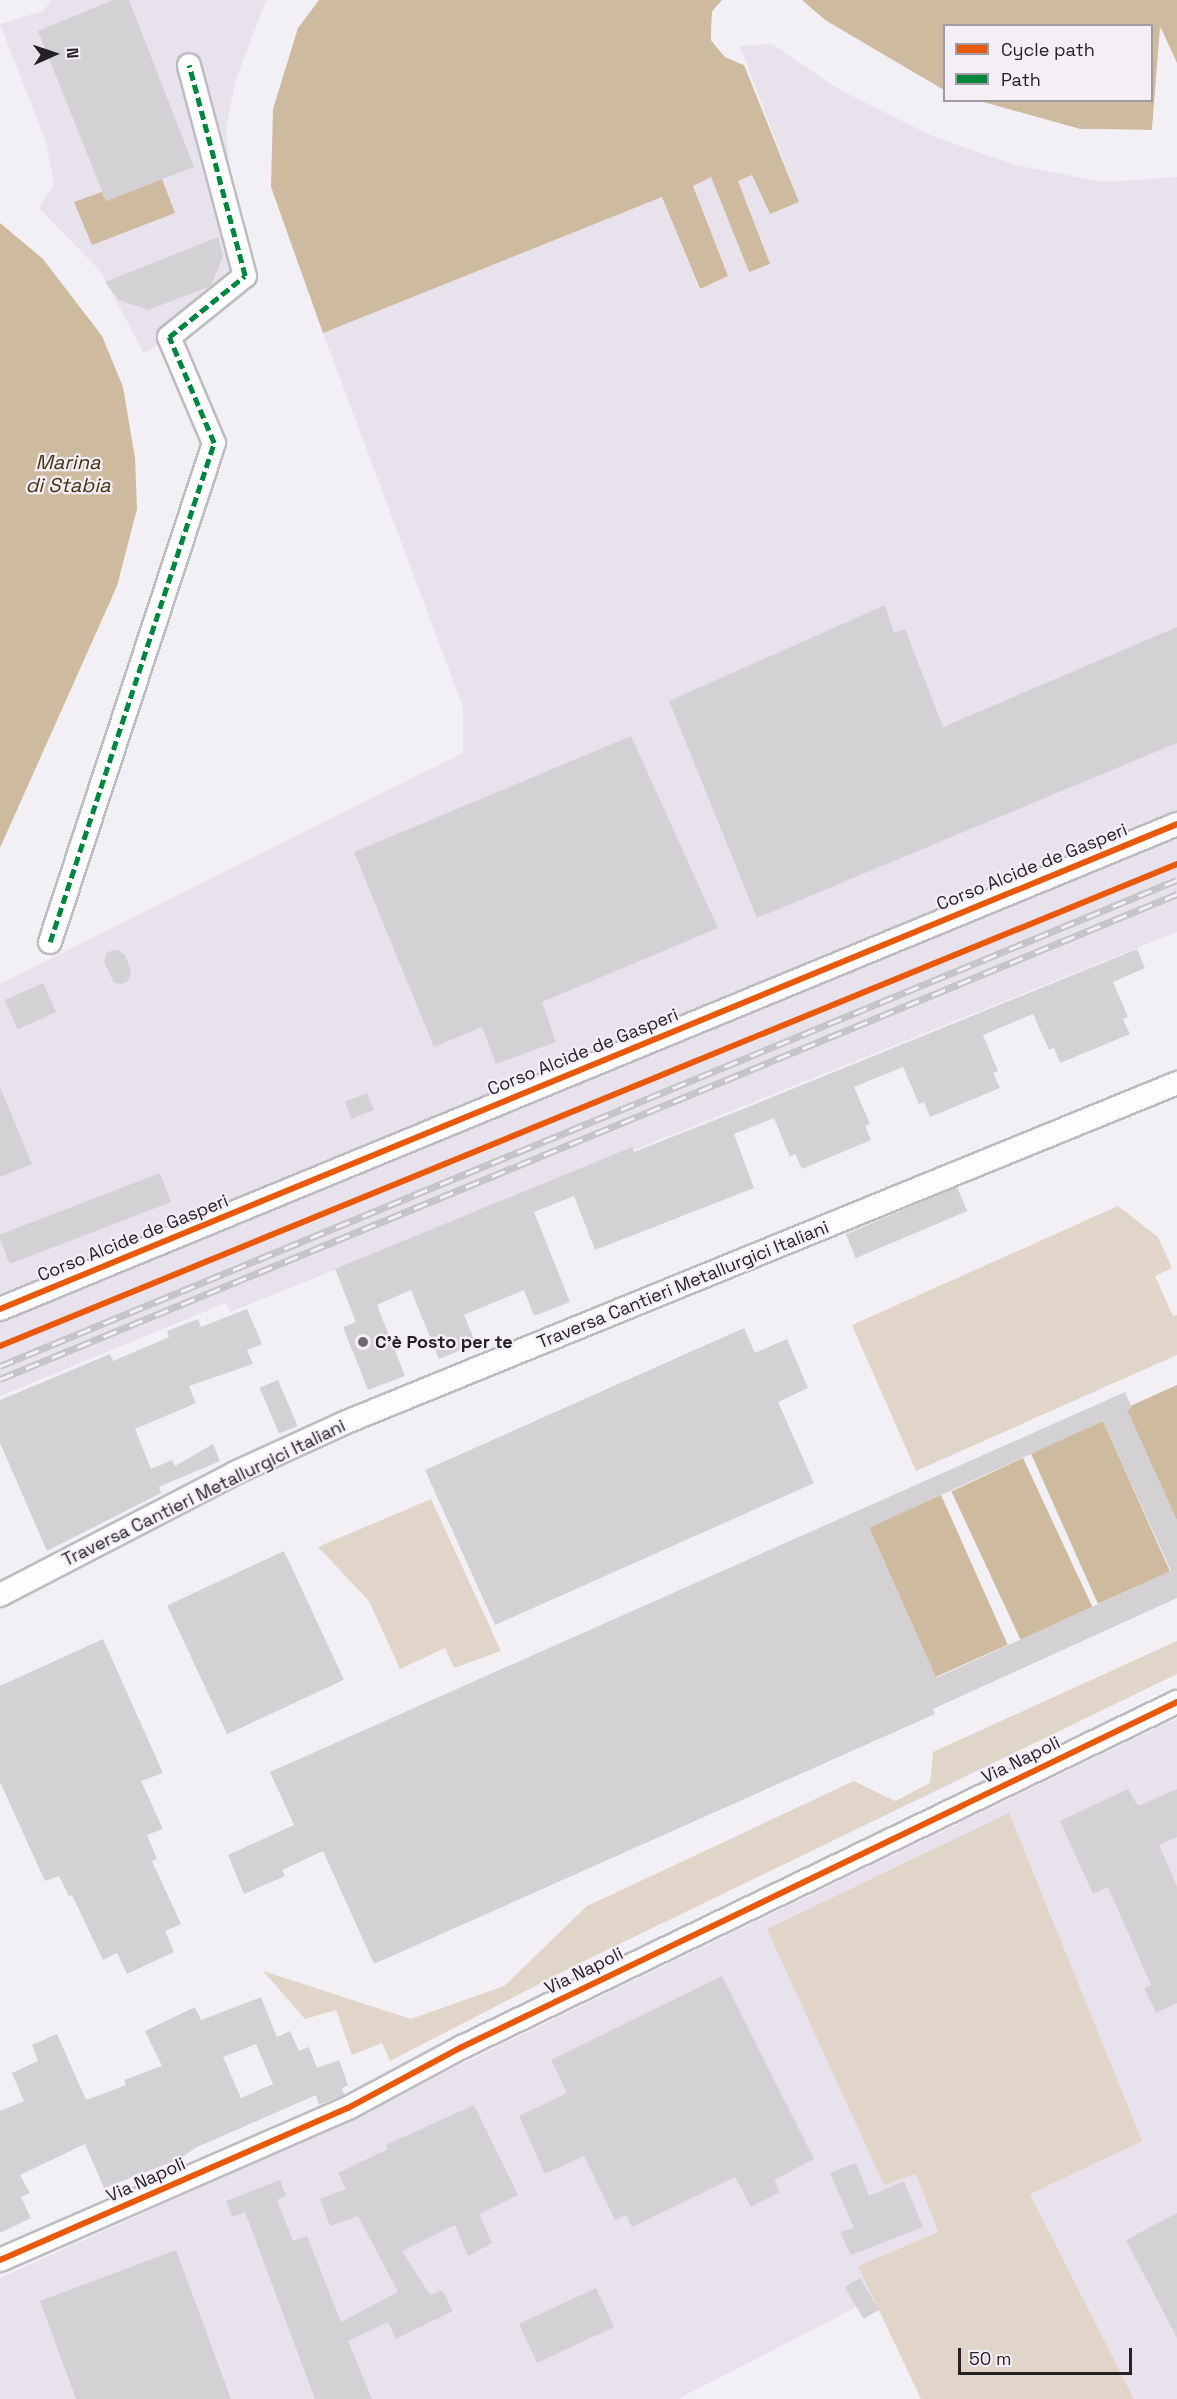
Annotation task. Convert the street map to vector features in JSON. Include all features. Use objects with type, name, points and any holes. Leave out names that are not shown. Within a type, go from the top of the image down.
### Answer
[{"type":"street","points":[[50,942],[214,443],[169,337],[245,276],[189,65]]},
{"type":"street","name":"Corso Alcide de Gasperi","points":[[0,1309],[1177,824]]},
{"type":"street","name":"Traversa Cantieri Metallurgici Italiani","points":[[0,1595],[236,1473],[344,1423],[1177,1083]]},
{"type":"street","name":"Via Napoli","points":[[0,2260],[348,2109],[462,2047],[1177,1702]]},
{"type":"shaded area","points":[[52,0],[266,0],[235,82],[226,129],[230,183],[256,272],[144,354],[101,272],[39,208],[54,184],[46,142],[0,24],[43,11]]},
{"type":"shaded area","points":[[772,44],[840,90],[930,135],[1015,165],[1103,182],[1177,177],[1177,932],[230,1312],[226,1303],[0,1396],[0,984],[463,753],[463,707],[323,333],[662,197],[699,289],[728,276],[693,185],[711,177],[749,272],[769,264],[738,181],[752,175],[770,214],[799,202],[740,46]]},
{"type":"shaded area","points":[[1118,1206],[1158,1237],[1172,1268],[1155,1276],[1173,1316],[1177,1315],[1177,1355],[916,1471],[852,1325]]},
{"type":"shaded area","points":[[431,1499],[501,1651],[454,1668],[445,1648],[400,1669],[369,1601],[318,1547]]},
{"type":"shaded area","points":[[1177,1641],[1177,1674],[572,1967],[390,2061],[382,2043],[352,2055],[336,2010],[305,2019],[263,1971],[411,2019],[504,1986],[587,1906],[854,1781],[895,1801],[930,1783],[933,1752]]},
{"type":"shaded area","points":[[1177,1718],[1177,2399],[1134,2399],[1030,2194],[1008,1813],[884,2185],[916,2174],[938,2232],[859,2266],[874,2298],[678,2399],[0,2399],[0,2278],[379,2107],[459,2065]]},
{"type":"shaded area","points":[[1009,1813],[1142,2141],[1030,2194],[1134,2399],[921,2399],[858,2266],[938,2232],[916,2174],[884,2185],[767,1929]]},
{"type":"water","points":[[319,0],[722,0],[712,12],[711,40],[725,57],[744,65],[799,202],[770,214],[752,175],[738,181],[770,264],[749,272],[711,177],[693,186],[728,276],[700,289],[662,197],[323,333],[271,187],[273,109],[298,28]]},
{"type":"water","points":[[802,0],[1177,0],[1177,63],[1161,28],[1152,130],[1080,129],[984,102],[1153,102],[1153,24],[943,24],[943,89],[825,20]]},
{"type":"water","points":[[162,179],[175,213],[92,245],[74,202],[102,192],[106,201]]},
{"type":"water","name":"Marina di Stabia","points":[[0,223],[43,259],[102,336],[123,387],[135,458],[137,509],[117,586],[0,848]]},
{"type":"water","points":[[1177,1385],[1177,1521],[1126,1408]]},
{"type":"water","points":[[1103,1421],[1170,1572],[1098,1604],[1031,1453]]},
{"type":"water","points":[[1023,1458],[1092,1607],[1021,1640],[951,1491]]},
{"type":"water","points":[[941,1495],[1008,1645],[936,1677],[869,1527]]},
{"type":"pier","points":[[722,0],[715,13],[714,39],[727,54],[744,65],[725,57],[711,40],[712,12]]},
{"type":"pier","points":[[799,0],[825,20],[943,92],[823,23]]},
{"type":"pier","points":[[1160,27],[1177,66],[1162,38],[1153,133],[1079,132],[978,102],[1080,129],[1152,130]]},
{"type":"building","points":[[113,0],[129,0],[194,167],[106,201],[38,31]]},
{"type":"building","points":[[218,237],[223,256],[211,286],[148,310],[119,300],[105,282]]},
{"type":"building","points":[[885,605],[894,633],[905,629],[943,727],[1177,627],[1177,743],[757,918],[669,701]]},
{"type":"building","points":[[631,736],[718,928],[542,1002],[556,1042],[496,1064],[482,1027],[434,1047],[354,852]]},
{"type":"building","points":[[1137,949],[1145,968],[1113,982],[1128,1017],[1123,1019],[1130,1034],[1060,1063],[1054,1048],[1049,1050],[1033,1014],[983,1035],[998,1071],[993,1073],[1000,1088],[930,1117],[924,1102],[919,1104],[903,1067],[854,1087],[870,1124],[865,1126],[871,1140],[802,1169],[795,1154],[790,1157],[774,1118],[734,1134],[754,1188],[595,1250],[574,1196],[534,1212],[570,1302],[534,1316],[524,1290],[464,1315],[476,1344],[439,1359],[411,1290],[377,1305],[405,1376],[368,1390],[343,1327],[356,1322],[335,1269],[632,1147],[634,1152]]},
{"type":"building","points":[[118,950],[125,955],[131,971],[128,981],[122,984],[114,983],[104,962],[107,952]]},
{"type":"building","points":[[43,983],[56,1012],[18,1029],[5,1000]]},
{"type":"building","points":[[0,1087],[32,1164],[0,1177]]},
{"type":"building","points":[[367,1093],[374,1110],[351,1119],[345,1102]]},
{"type":"building","points":[[160,1173],[171,1202],[10,1264],[0,1234]]},
{"type":"building","points":[[957,1187],[967,1211],[856,1258],[846,1234]]},
{"type":"building","points":[[247,1309],[262,1344],[247,1350],[253,1364],[189,1386],[196,1403],[135,1429],[151,1469],[172,1460],[175,1466],[213,1444],[220,1461],[159,1487],[161,1493],[47,1551],[0,1443],[0,1400],[110,1354],[113,1361],[169,1337],[167,1331],[198,1319],[201,1327]]},
{"type":"building","points":[[744,1328],[755,1353],[787,1339],[808,1388],[778,1402],[814,1483],[495,1625],[425,1470]]},
{"type":"building","points":[[278,1380],[298,1426],[279,1434],[260,1388]]},
{"type":"building","points":[[1125,1392],[1132,1408],[1127,1410],[1177,1521],[1177,1598],[933,1709],[935,1714],[374,1964],[323,1851],[282,1870],[285,1876],[244,1894],[228,1855],[294,1825],[270,1772]],"holes":[[[1103,1421],[1171,1571],[936,1678],[869,1528]]]},
{"type":"building","points":[[284,1551],[344,1680],[227,1734],[167,1606]]},
{"type":"building","points":[[103,1639],[163,1773],[141,1781],[163,1829],[147,1835],[157,1859],[152,1861],[181,1924],[165,1931],[174,1952],[127,1974],[117,1953],[103,1960],[72,1895],[69,1896],[59,1876],[45,1881],[0,1782],[0,1686]]},
{"type":"building","points":[[1128,1789],[1138,1806],[1177,1789],[1177,1837],[1159,1845],[1177,1886],[1177,2003],[1156,2013],[1144,1988],[1151,1985],[1108,1887],[1093,1894],[1060,1821]]},
{"type":"building","points":[[722,1976],[814,2159],[774,2180],[780,2192],[751,2207],[735,2177],[632,2227],[626,2215],[615,2220],[584,2156],[545,2174],[519,2116],[567,2093],[551,2060]]},
{"type":"building","points":[[261,1997],[277,2037],[290,2031],[299,2051],[309,2047],[317,2068],[339,2060],[348,2085],[342,2088],[344,2095],[319,2105],[316,2095],[195,2148],[180,2159],[104,2188],[85,2144],[20,2175],[30,2193],[21,2197],[31,2218],[0,2233],[0,2111],[24,2101],[12,2073],[38,2061],[32,2045],[57,2034],[86,2100],[126,2085],[124,2080],[162,2066],[145,2031],[195,2007],[201,2020]],"holes":[[[256,2044],[273,2084],[241,2098],[223,2057]]]},
{"type":"building","points":[[474,2105],[518,2195],[479,2214],[492,2243],[468,2256],[455,2225],[402,2251],[430,2295],[442,2290],[453,2311],[396,2339],[388,2322],[348,2341],[372,2399],[315,2399],[245,2212],[232,2217],[226,2201],[280,2180],[286,2196],[277,2200],[293,2241],[307,2236],[341,2322],[398,2292],[358,2216],[330,2226],[320,2199],[346,2189],[338,2173],[388,2149],[386,2145]]},
{"type":"building","points":[[856,2163],[869,2196],[904,2181],[923,2227],[851,2255],[840,2232],[854,2228],[830,2173]]},
{"type":"building","points":[[1177,2213],[1177,2338],[1126,2240]]},
{"type":"building","points":[[176,2250],[231,2399],[76,2399],[40,2301]]},
{"type":"building","points":[[860,2278],[879,2310],[864,2319],[845,2287]]},
{"type":"building","points":[[596,2288],[614,2327],[537,2363],[519,2324]]},
{"type":"railway","points":[[0,1366],[1177,880]]},
{"type":"railway","points":[[0,1379],[1177,894]]},
{"type":"marked path","points":[[50,942],[214,443],[169,337],[245,276],[189,65]]},
{"type":"cycle path","points":[[0,1309],[1177,824]]},
{"type":"cycle path","points":[[0,1346],[1177,864]]},
{"type":"cycle path","points":[[0,2260],[348,2108],[462,2047],[1177,1702]]},
{"type":"place","name":"C'è Posto per te","points":[[363,1342]]}]
